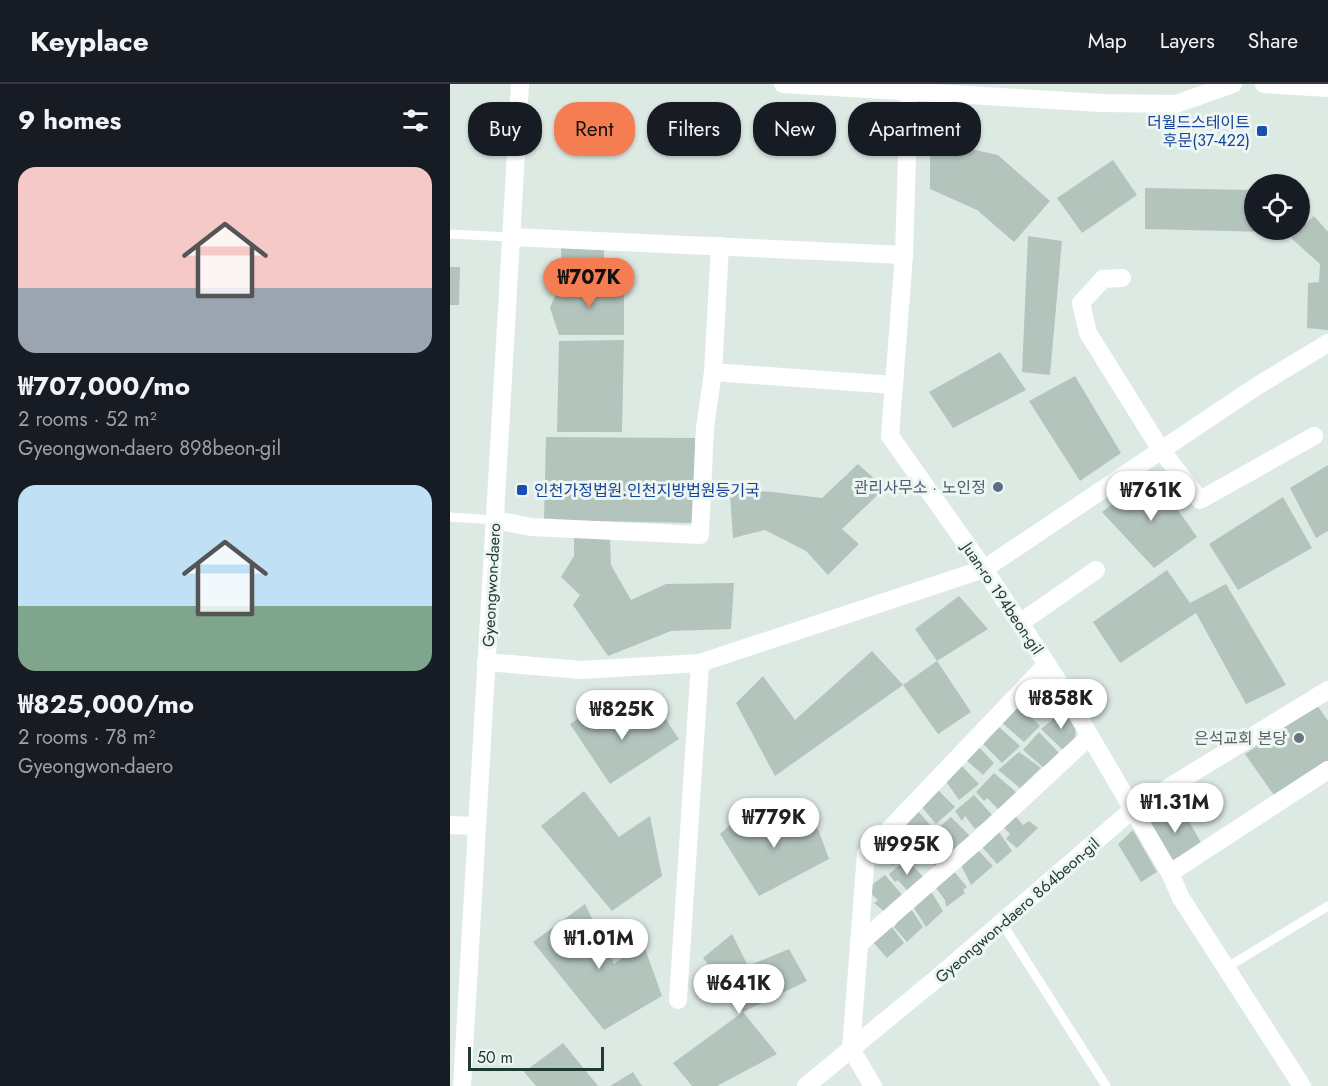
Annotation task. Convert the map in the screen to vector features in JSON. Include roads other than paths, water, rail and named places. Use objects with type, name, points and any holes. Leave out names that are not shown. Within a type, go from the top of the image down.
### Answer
[{"type":"street","name":"Gyeongwon-daero","points":[[462,1086],[520,84]]},
{"type":"street","points":[[783,84],[1102,103],[1176,104],[1233,84]]},
{"type":"street","points":[[1264,84],[1328,88]]},
{"type":"street","name":"Juan-ro 194beon-gil","points":[[909,92],[904,255],[890,436],[984,569],[1047,664],[1170,873],[1181,898],[1302,1086]]},
{"type":"street","points":[[511,237],[904,255]]},
{"type":"street","points":[[495,520],[531,527],[700,535],[705,428],[713,372],[720,246]]},
{"type":"street","points":[[1122,278],[1103,279],[1081,303],[1088,333],[1161,450],[1200,500],[1314,436]]},
{"type":"street","points":[[486,662],[581,670],[700,663],[984,569],[1161,450],[1262,393],[1328,343]]},
{"type":"street","points":[[713,372],[894,385]]},
{"type":"street","points":[[1020,623],[1096,570]]},
{"type":"street","points":[[678,1000],[700,663]]},
{"type":"street","points":[[873,1086],[851,1049],[866,854],[1047,664]]},
{"type":"street","name":"Gyeongwon-daero 864beon-gil","points":[[806,1086],[1002,923],[1132,810],[1328,690]]},
{"type":"street","points":[[859,944],[979,839],[1090,736]]},
{"type":"street","points":[[1170,873],[1328,770]]},
{"type":"street","points":[[450,825],[477,826]]},
{"type":"lane","points":[[450,234],[511,237]]},
{"type":"lane","points":[[450,517],[495,520]]},
{"type":"lane","points":[[1226,968],[1328,906]]},
{"type":"lane","points":[[1002,923],[1106,1086]]},
{"type":"place","name":"더월드스테이트 후문(37-422)","points":[[1262,131]]},
{"type":"place","name":"관리사무소 · 노인정","points":[[998,487]]},
{"type":"place","name":"인천가정법원.인천지방법원등기국","points":[[522,490]]},
{"type":"place","name":"은석교회 본당","points":[[1299,738]]}]
